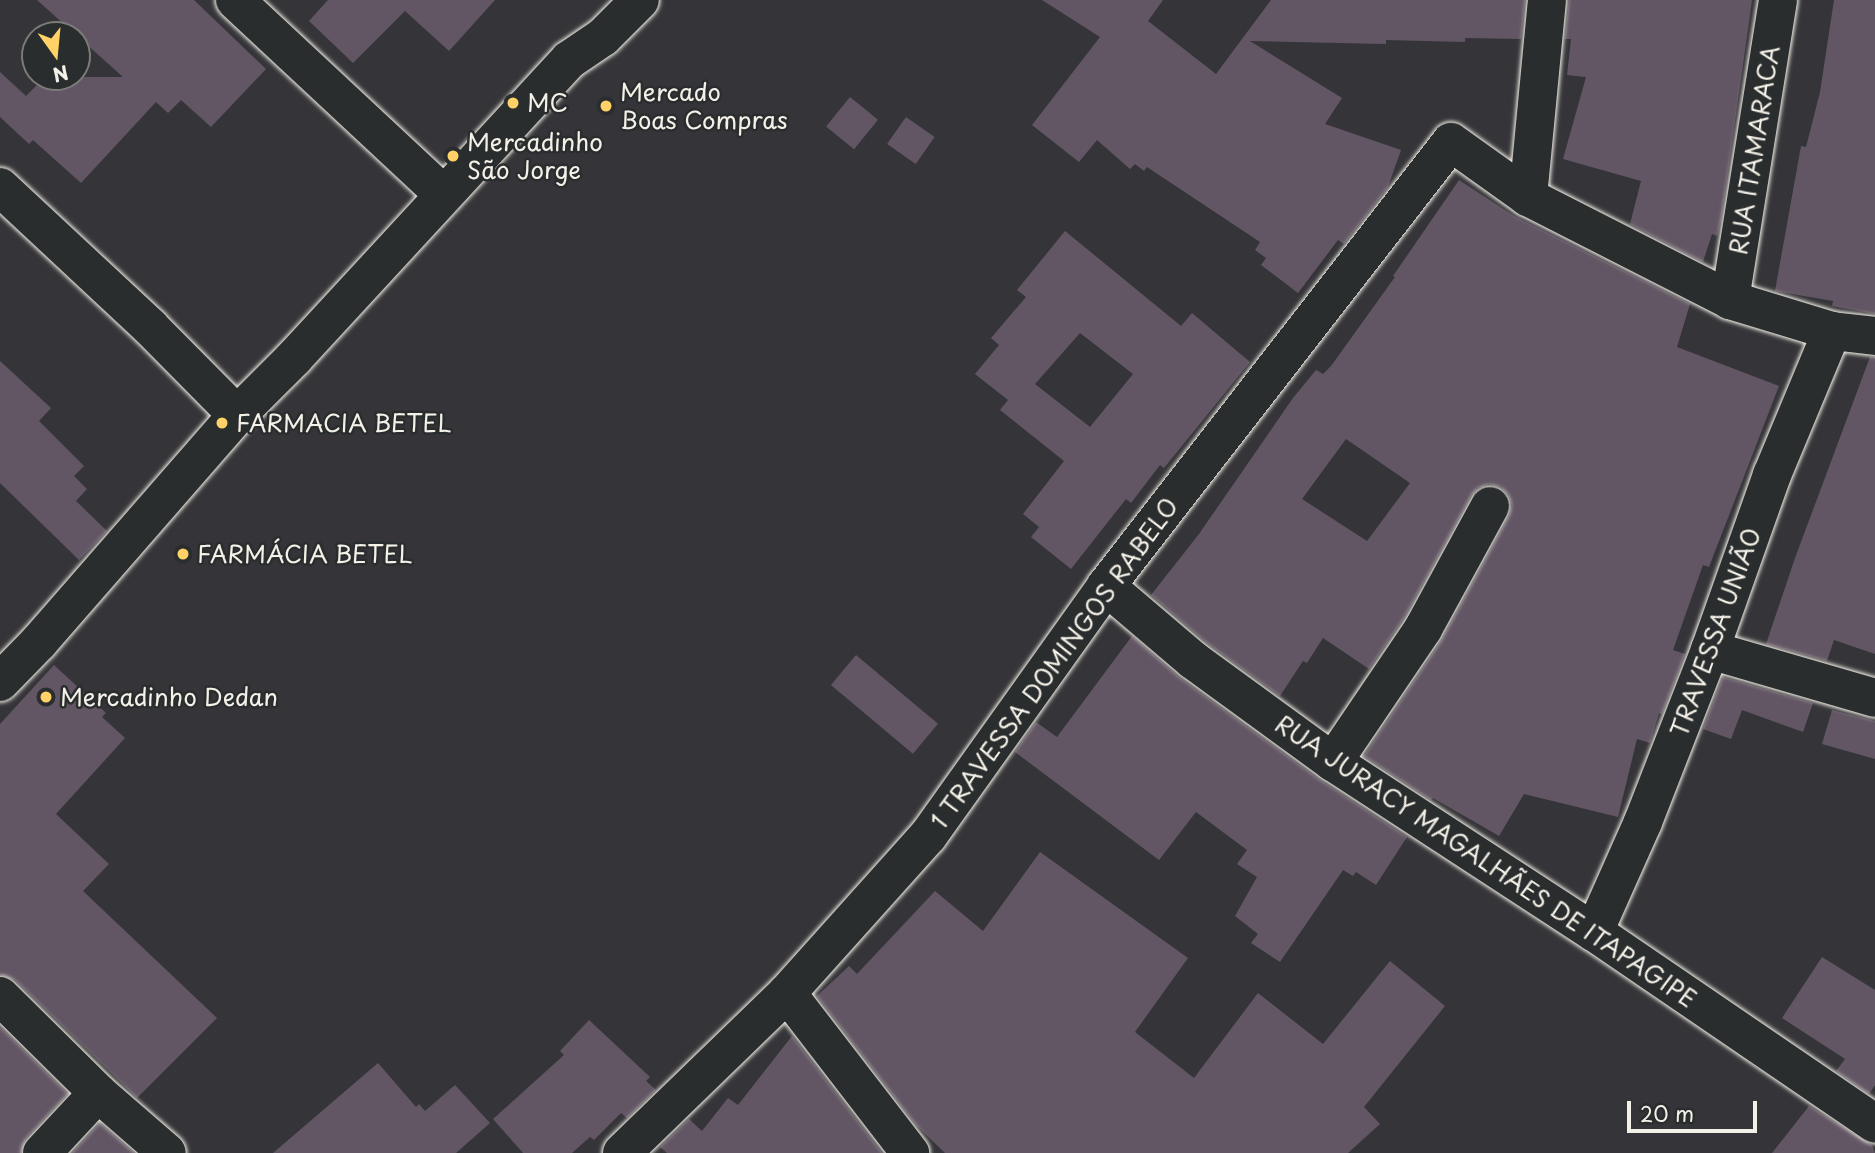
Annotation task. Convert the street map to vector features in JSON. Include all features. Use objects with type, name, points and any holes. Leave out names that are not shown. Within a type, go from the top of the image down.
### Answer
[{"type":"street","points":[[235,0],[443,194]]},
{"type":"street","points":[[0,682],[48,632],[237,415],[294,358],[443,194],[569,60],[603,37],[640,0]]},
{"type":"street","points":[[1547,0],[1528,197],[1730,300],[1832,331],[1875,336]]},
{"type":"street","name":"RUA ITAMARACA","points":[[1730,300],[1778,0]]},
{"type":"street","name":"1 TRAVESSA DOMINGOS RABELO","points":[[622,1153],[787,993],[928,836],[1106,586],[1451,142],[1528,197]]},
{"type":"street","points":[[0,187],[149,327],[237,415]]},
{"type":"street","name":"TRAVESSA UNIÃO","points":[[1594,932],[1643,822],[1710,650],[1772,475],[1832,331]]},
{"type":"street","points":[[1333,762],[1423,629],[1490,506]]},
{"type":"street","name":"RUA JURACY MAGALHÃES DE ITAPAGIPE","points":[[1106,586],[1193,660],[1333,762],[1594,932],[1875,1124]]},
{"type":"street","points":[[1710,650],[1875,698]]},
{"type":"street","points":[[787,993],[910,1153]]},
{"type":"street","points":[[0,996],[98,1093],[167,1153]]},
{"type":"street","points":[[41,1153],[98,1093]]},
{"type":"building","points":[[37,0],[194,0],[266,69],[211,127],[181,100],[168,113],[156,102],[81,183],[33,140],[29,144],[0,117],[0,72],[26,96],[31,91],[91,91],[91,77],[123,77],[91,48],[91,21],[60,21]]},
{"type":"building","points":[[328,0],[495,0],[449,51],[405,11],[353,63],[309,21]]},
{"type":"building","points":[[1042,0],[1163,0],[1148,21],[1216,74],[1271,0],[1525,0],[1521,39],[1465,38],[1465,42],[1386,40],[1386,44],[1250,41],[1342,98],[1325,124],[1401,150],[1388,187],[1344,244],[1338,240],[1298,293],[1261,265],[1266,258],[1255,250],[1260,242],[1147,167],[1144,171],[1135,164],[1130,169],[1097,140],[1079,162],[1032,125],[1100,37]]},
{"type":"building","points":[[1569,0],[1752,0],[1721,221],[1717,236],[1712,234],[1703,262],[1630,224],[1641,181],[1563,159],[1586,77],[1567,75],[1571,39],[1565,39]]},
{"type":"building","points":[[1834,0],[1875,0],[1875,314],[1832,306],[1833,301],[1775,291],[1801,146],[1806,147],[1820,92]]},
{"type":"building","points":[[850,97],[878,120],[854,149],[826,127]]},
{"type":"building","points":[[906,117],[935,137],[916,164],[887,144]]},
{"type":"building","points":[[1459,180],[1514,216],[1690,304],[1677,347],[1779,386],[1709,567],[1703,565],[1673,650],[1685,654],[1662,714],[1659,713],[1650,743],[1637,739],[1618,817],[1524,794],[1499,836],[1433,798],[1431,800],[1364,756],[1441,641],[1509,516],[1512,505],[1508,494],[1501,487],[1489,484],[1478,488],[1471,496],[1404,618],[1369,669],[1323,638],[1307,663],[1303,661],[1280,696],[1207,643],[1151,595],[1199,534],[1293,398],[1316,370],[1323,374],[1331,366],[1395,277],[1393,276]],"holes":[[[1346,439],[1410,483],[1367,541],[1302,499]]]},
{"type":"building","points":[[1065,231],[1181,326],[1192,313],[1250,362],[1164,468],[1160,465],[1131,503],[1126,499],[1071,569],[1031,537],[1039,527],[1023,514],[1064,461],[1000,410],[1008,400],[975,374],[999,345],[991,338],[1026,297],[1017,290]],"holes":[[[1080,333],[1133,374],[1090,427],[1035,384]]]},
{"type":"building","points":[[1870,357],[1875,357],[1875,654],[1834,640],[1827,661],[1766,644]]},
{"type":"building","points":[[0,361],[51,408],[39,421],[84,466],[74,476],[87,489],[76,501],[107,531],[79,560],[0,483]]},
{"type":"building","points":[[1132,636],[1180,678],[1320,780],[1407,837],[1376,885],[1356,872],[1353,876],[1343,870],[1280,962],[1251,943],[1258,934],[1235,916],[1257,877],[1237,864],[1247,850],[1196,812],[1159,860],[1015,752],[1036,722],[1057,737]]},
{"type":"building","points":[[856,655],[938,724],[913,754],[831,685]]},
{"type":"building","points":[[54,665],[106,713],[102,717],[125,738],[56,814],[109,864],[83,891],[217,1018],[137,1098],[15,980],[0,975],[0,724]]},
{"type":"building","points":[[1723,677],[1813,703],[1803,732],[1742,710],[1731,739],[1703,729]]},
{"type":"building","points":[[1832,710],[1875,721],[1875,759],[1822,744]]},
{"type":"building","points":[[1040,852],[1188,958],[1135,1032],[1194,1078],[1258,993],[1323,1044],[1390,961],[1445,1006],[1364,1107],[1380,1124],[1348,1153],[945,1153],[916,1125],[817,996],[849,966],[857,974],[935,891],[983,931]]},
{"type":"building","points":[[1822,957],[1875,990],[1875,1085],[1869,1094],[1836,1071],[1845,1059],[1782,1018]]},
{"type":"building","points":[[589,1020],[650,1077],[646,1081],[656,1090],[627,1118],[621,1113],[594,1140],[590,1137],[572,1153],[523,1153],[493,1119],[564,1055],[560,1051]]},
{"type":"building","points":[[0,1027],[68,1094],[26,1138],[21,1153],[0,1153]]},
{"type":"building","points":[[792,1036],[882,1153],[667,1153],[660,1147],[689,1119],[702,1131],[728,1098],[738,1105]]},
{"type":"building","points":[[378,1063],[416,1107],[419,1104],[425,1111],[455,1085],[490,1123],[456,1153],[273,1153]]},
{"type":"building","points":[[1809,1106],[1872,1145],[1875,1153],[1772,1153]]},
{"type":"building","points":[[100,1123],[134,1153],[72,1153]]},
{"type":"place","name":"MC","points":[[513,103]]},
{"type":"place","name":"Mercado Boas Compras","points":[[606,106]]},
{"type":"place","name":"Mercadinho São Jorge","points":[[453,156]]},
{"type":"place","name":"FARMACIA BETEL","points":[[222,423]]},
{"type":"place","name":"FARMÁCIA BETEL","points":[[183,554]]},
{"type":"place","name":"Mercadinho Dedan","points":[[46,697]]}]
